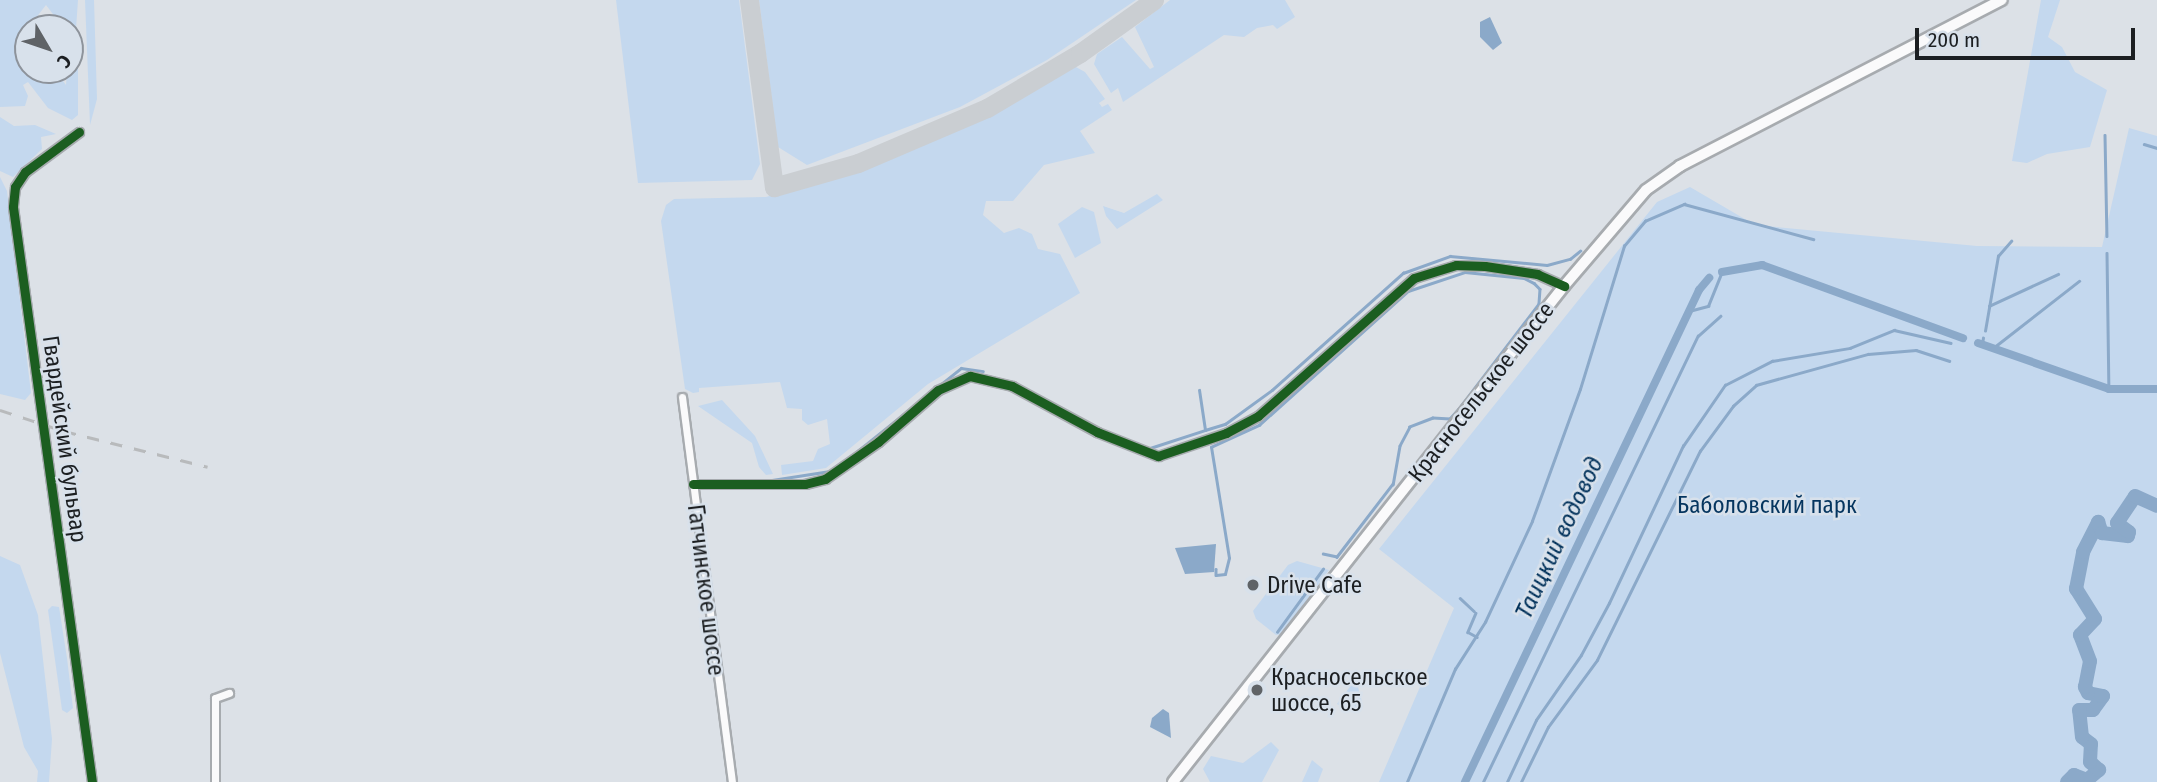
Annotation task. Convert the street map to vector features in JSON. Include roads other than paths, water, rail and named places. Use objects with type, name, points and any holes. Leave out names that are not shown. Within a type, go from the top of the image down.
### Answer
[{"type":"main road","name":"Красносельское шоссе","points":[[1172,782],[1564,286],[1633,203],[1662,177],[2002,0]]},
{"type":"street","name":"Гвардейский бульвар","points":[[79,132],[25,172],[15,187],[13,207],[92,782]]},
{"type":"street","points":[[693,484],[805,484],[825,479],[878,442],[938,390],[970,376],[1012,386],[1097,432],[1158,456],[1226,433],[1258,416],[1414,278],[1457,265],[1485,266],[1537,274],[1564,286]]},
{"type":"street","name":"Гатчинское шоссе","points":[[682,397],[732,782]]},
{"type":"street","points":[[215,782],[215,698],[229,693]]},
{"type":"waterway","points":[[2105,135],[2107,236]]},
{"type":"waterway","points":[[2144,144],[2157,148]]},
{"type":"waterway","points":[[1407,782],[1455,669],[1485,622],[1532,521],[1580,389],[1624,246],[1645,221],[1684,204],[1813,239]]},
{"type":"waterway","points":[[1985,331],[1998,256],[2011,241]]},
{"type":"waterway","points":[[1205,430],[1225,424],[1272,390],[1403,273],[1450,256],[1547,265],[1570,259],[1580,251]]},
{"type":"waterway","points":[[2107,253],[2109,389]]},
{"type":"waterway","name":"Таицкий водовод","points":[[1722,272],[1762,265],[1963,338]]},
{"type":"waterway","points":[[1216,569],[1216,575],[1225,574],[1229,558],[1211,447],[1259,425],[1408,291],[1465,272],[1524,278],[1534,283],[1540,289],[1539,304],[1459,409],[1450,419],[1433,418],[1410,427],[1400,446],[1393,484],[1337,557],[1323,554]]},
{"type":"waterway","name":"Таицкий водовод","points":[[1689,311],[1708,306],[1722,272]]},
{"type":"waterway","points":[[1989,306],[2058,274]]},
{"type":"waterway","name":"Таицкий водовод","points":[[1465,782],[1699,290],[1709,278]]},
{"type":"waterway","points":[[1993,348],[2079,281]]},
{"type":"waterway","points":[[1483,782],[1698,336],[1720,316]]},
{"type":"waterway","points":[[1507,782],[1536,720],[1581,655],[1609,603],[1683,446],[1725,385],[1772,361],[1850,348],[1894,330],[1951,343]]},
{"type":"waterway","name":"Таицкий водовод","points":[[1982,344],[1983,338]]},
{"type":"waterway","name":"Таицкий водовод","points":[[1978,343],[2109,389],[2157,389]]},
{"type":"waterway","points":[[1521,782],[1548,727],[1597,660],[1700,451],[1733,406],[1756,385],[1868,354],[1916,350],[1949,361]]},
{"type":"waterway","points":[[850,457],[961,368],[983,371]]},
{"type":"waterway","points":[[1150,448],[1205,430],[1199,390]]},
{"type":"waterway","points":[[772,480],[831,471]]},
{"type":"waterway","points":[[2067,782],[2074,775],[2087,780],[2099,770],[2090,762],[2091,744],[2082,737],[2079,710],[2093,710],[2103,696],[2088,693],[2085,687],[2090,661],[2080,635],[2095,619],[2076,589],[2083,552],[2098,522],[2102,533],[2128,536],[2129,532],[2117,523],[2135,496],[2157,506]]},
{"type":"waterway","points":[[1277,632],[1323,569]]},
{"type":"waterway","points":[[1460,598],[1474,611]]},
{"type":"waterway","points":[[1476,613],[1468,632],[1477,637]]},
{"type":"railway","points":[[0,410],[64,431],[208,467]]},
{"type":"place","name":"Drive Cafe","points":[[1253,585]]},
{"type":"place","name":"Красносельское шоссе, 65","points":[[1257,690]]},
{"type":"park label","name":"Баболовский парк","points":[[1767,505]]}]
